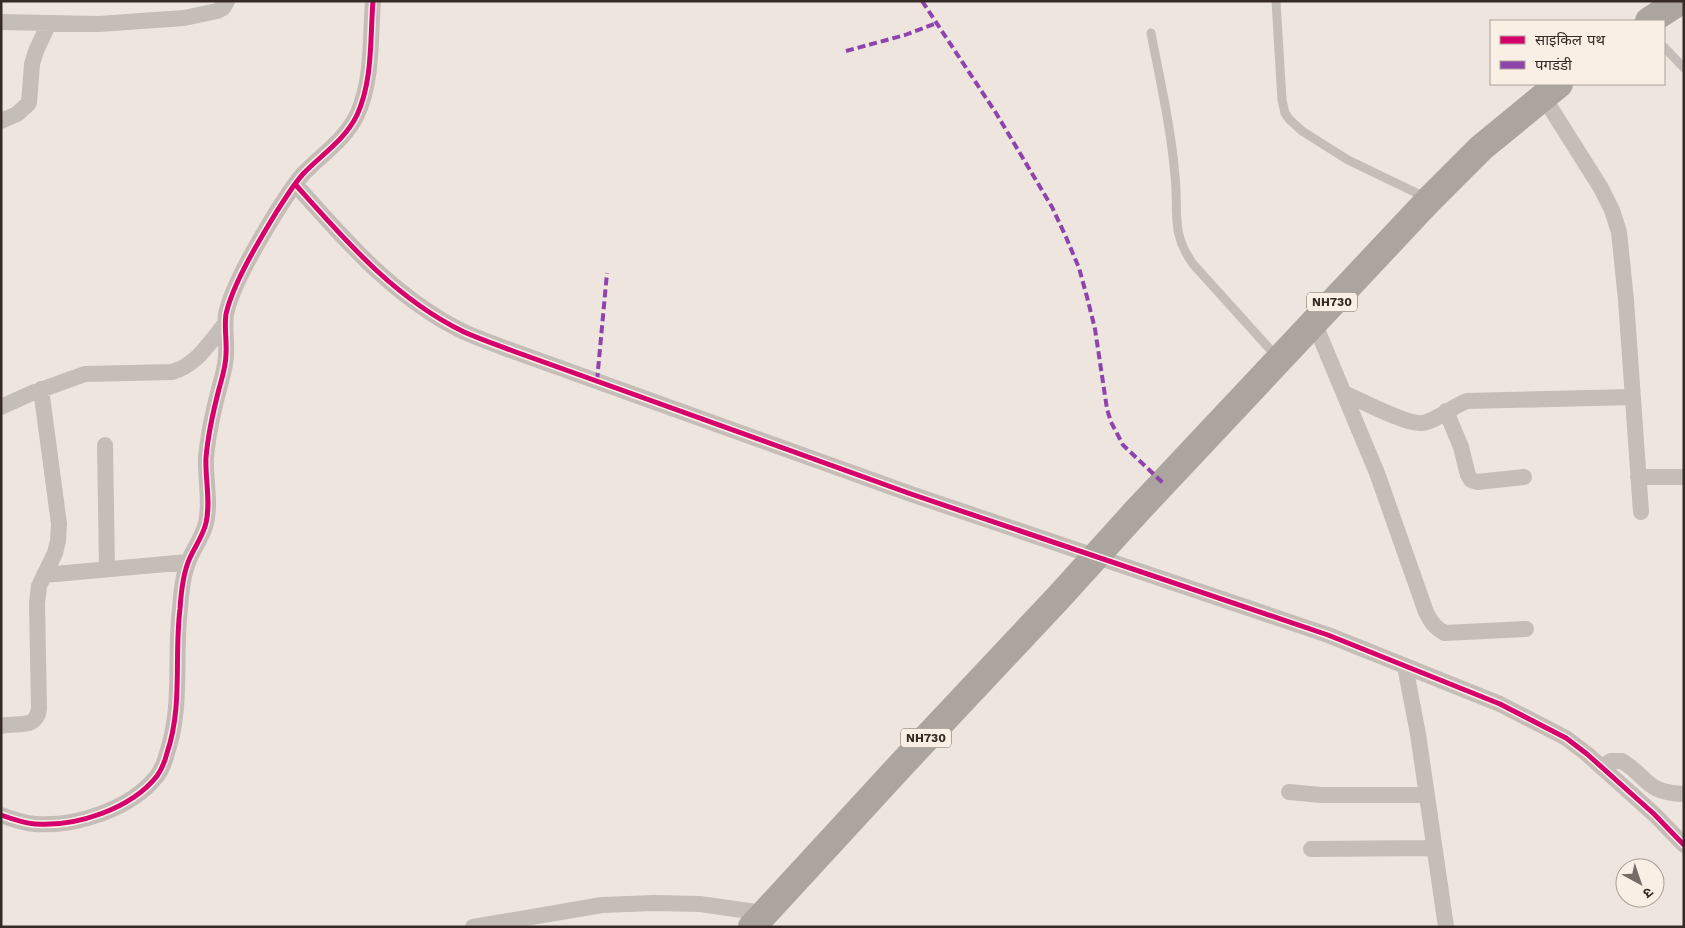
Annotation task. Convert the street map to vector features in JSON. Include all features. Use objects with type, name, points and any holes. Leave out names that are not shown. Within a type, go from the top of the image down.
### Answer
[{"type":"highway","points":[[1651,20],[1680,1]]},
{"type":"highway","name":"NH730","points":[[758,920],[902,763],[1429,200],[1482,148],[1551,90]]},
{"type":"street","points":[[1,22],[99,24],[184,18],[210,13],[222,8],[227,1]]},
{"type":"street","points":[[1,815],[17,821],[37,824],[67,822],[117,807],[133,798],[158,775],[173,738],[177,706],[178,630],[182,591],[188,562],[206,524],[207,451],[211,419],[226,354],[225,324],[231,299],[248,261],[267,227],[302,175],[349,129],[357,115],[364,94],[368,70],[373,1]]},
{"type":"street","points":[[1,120],[17,114],[29,103],[32,64],[49,23]]},
{"type":"street","points":[[1551,90],[1612,210],[1619,232],[1626,300],[1640,512]]},
{"type":"street","points":[[302,175],[356,252],[377,272],[421,306],[462,331],[902,490],[1105,547],[1254,608],[1328,635],[1500,704],[1566,738],[1606,764],[1684,845]]},
{"type":"street","points":[[1314,322],[1380,482],[1426,612],[1432,623],[1437,629],[1445,633],[1526,629]]},
{"type":"street","points":[[1,407],[41,389],[85,374],[172,372],[181,369],[193,363],[225,324]]},
{"type":"street","points":[[1,726],[31,722],[38,716],[37,602],[39,586],[55,553],[60,524],[41,389]]},
{"type":"street","points":[[1344,393],[1410,423],[1423,423],[1434,419],[1467,401],[1633,397]]},
{"type":"street","points":[[1446,411],[1461,447],[1471,480],[1477,482],[1524,477]]},
{"type":"street","points":[[105,445],[106,569]]},
{"type":"street","points":[[1638,477],[1684,477]]},
{"type":"street","points":[[44,574],[188,562]]},
{"type":"street","points":[[1405,666],[1418,734],[1446,927]]},
{"type":"street","points":[[1606,764],[1622,761],[1657,790],[1684,794]]},
{"type":"street","points":[[1289,792],[1321,795],[1427,795]]},
{"type":"street","points":[[1311,848],[1434,848]]},
{"type":"street","points":[[473,927],[602,905],[654,903],[700,904],[758,920]]},
{"type":"lane","points":[[1276,1],[1282,100],[1285,113],[1289,119],[1302,131],[1348,160],[1429,200]]},
{"type":"lane","points":[[1152,33],[1175,176],[1179,239],[1184,251],[1193,264],[1279,359]]},
{"type":"lane","points":[[1665,48],[1684,68]]},
{"type":"marked path","points":[[922,1],[996,113],[1052,207],[1079,268],[1087,297],[1095,329],[1107,409],[1111,422],[1123,445],[1163,483]]},
{"type":"marked path","points":[[846,51],[905,35],[937,23]]},
{"type":"marked path","points":[[597,381],[607,273]]},
{"type":"cycle path","points":[[1,815],[35,824],[51,824],[85,819],[102,814],[133,798],[146,788],[162,768],[172,735],[175,717],[178,627],[183,584],[187,565],[206,523],[208,499],[206,458],[211,423],[224,372],[226,314],[248,261],[289,192],[303,174],[346,132],[357,115],[366,88],[368,74],[373,1]]},
{"type":"cycle path","points":[[295,184],[352,246],[393,285],[439,318],[464,332],[911,494],[1328,635],[1500,704],[1566,738],[1587,754],[1654,814],[1684,845]]}]
